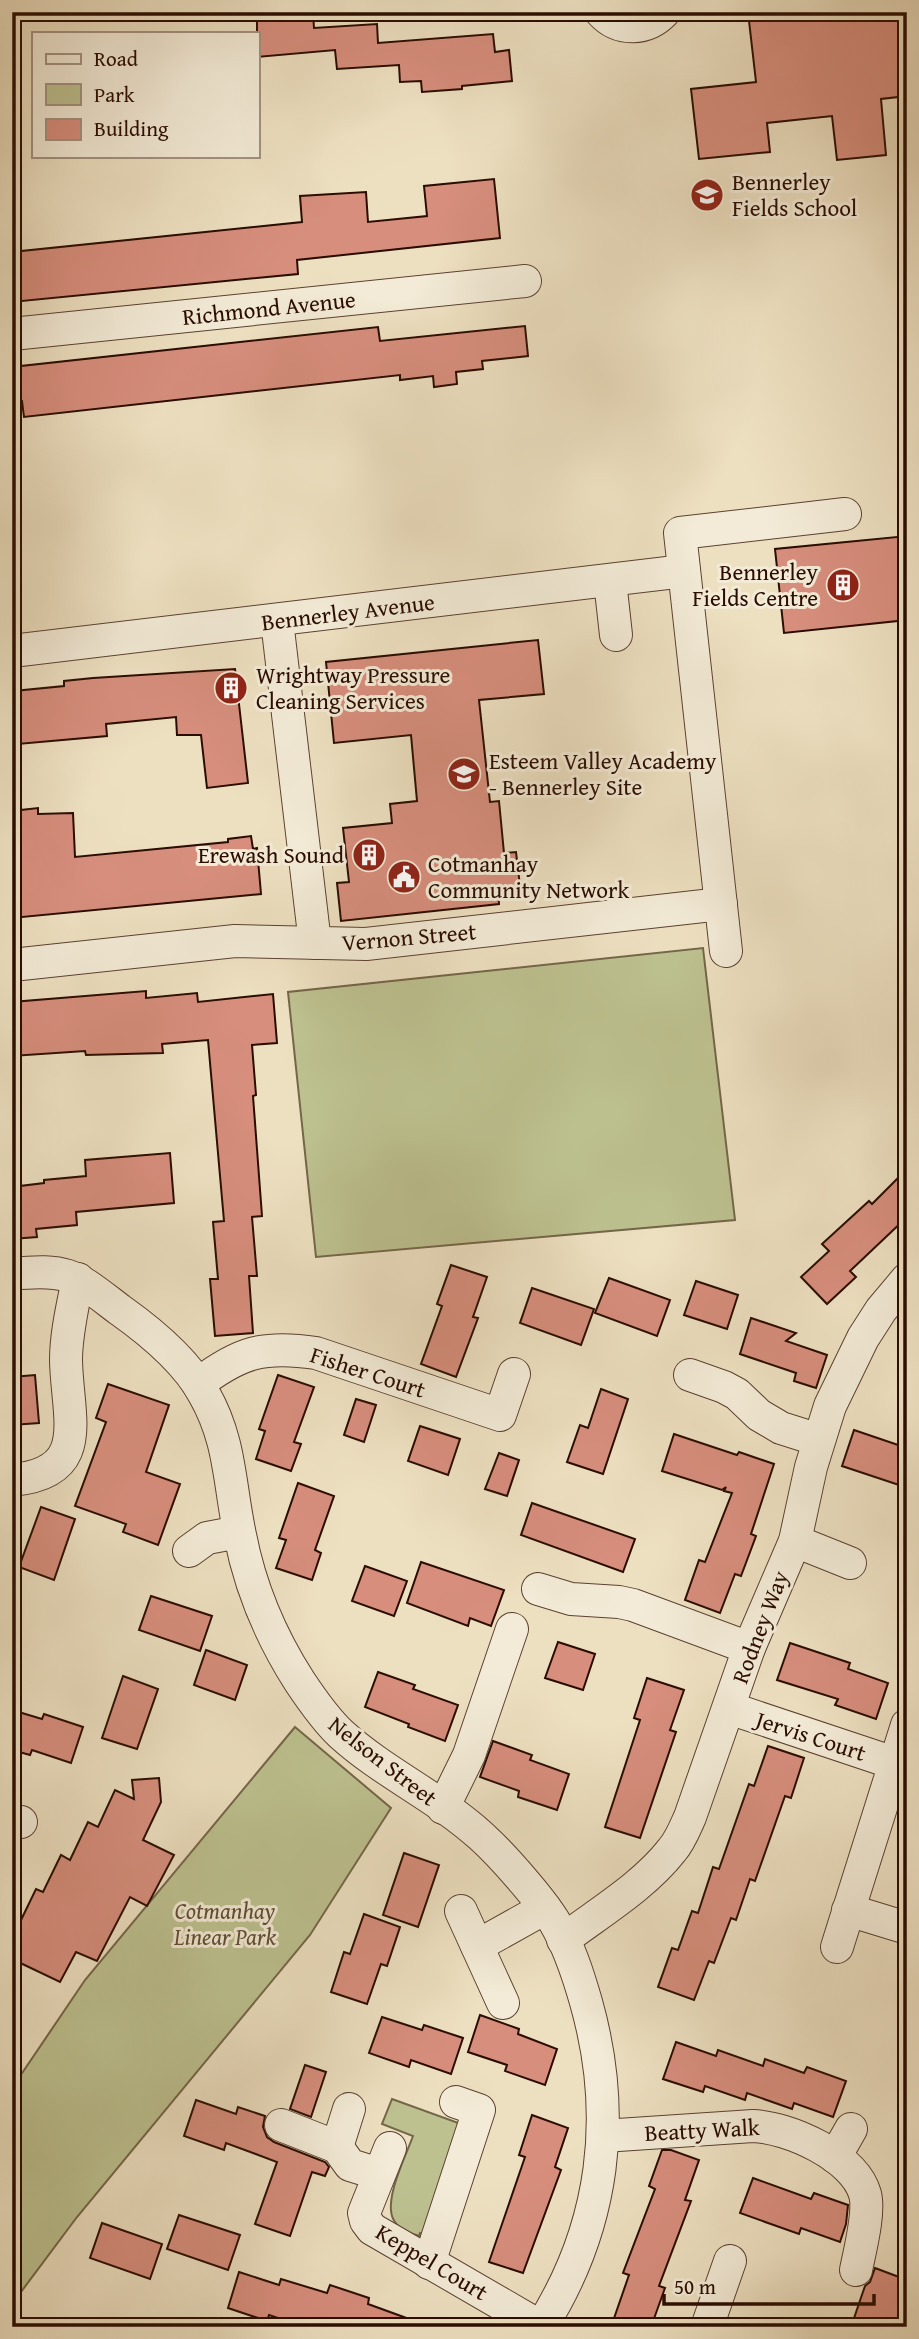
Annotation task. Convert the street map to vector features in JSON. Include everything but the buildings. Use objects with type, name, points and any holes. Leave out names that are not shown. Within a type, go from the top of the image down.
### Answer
[{"type":"street","points":[[601,12],[617,24],[630,27],[644,26],[657,20],[664,12]]},
{"type":"street","name":"Richmond Avenue","points":[[12,334],[525,281]]},
{"type":"street","points":[[726,951],[680,533],[845,514]]},
{"type":"street","name":"Bennerley Avenue","points":[[12,652],[684,571]]},
{"type":"street","points":[[610,581],[616,635]]},
{"type":"street","points":[[277,621],[315,943]]},
{"type":"street","name":"Vernon Street","points":[[12,965],[234,941],[366,944],[721,904]]},
{"type":"street","name":"Nelson Street","points":[[12,1274],[42,1270],[78,1279],[147,1332],[198,1384],[226,1444],[239,1532],[248,1571],[268,1624],[309,1695],[340,1733],[481,1836],[545,1908],[564,1940],[581,1985],[597,2045],[602,2076],[603,2136],[600,2168],[582,2243],[569,2281],[541,2327]]},
{"type":"street","points":[[12,1480],[35,1478],[48,1473],[59,1463],[70,1442],[66,1358],[78,1279]]},
{"type":"street","name":"Rodney Way","points":[[564,1940],[646,1877],[673,1849],[690,1817],[749,1648],[794,1541],[830,1406],[863,1338],[881,1310],[907,1279]]},
{"type":"street","name":"Fisher Court","points":[[198,1384],[235,1359],[253,1352],[293,1349],[316,1353],[500,1415],[514,1374]]},
{"type":"street","points":[[687,1375],[737,1394],[759,1415],[781,1428],[819,1440]]},
{"type":"street","points":[[189,1551],[207,1538],[239,1532]]},
{"type":"street","points":[[794,1541],[850,1563]]},
{"type":"street","points":[[538,1589],[571,1599],[634,1605],[749,1648]]},
{"type":"street","points":[[443,1808],[469,1755],[512,1629]]},
{"type":"street","name":"Jervis Court","points":[[729,1708],[894,1763]]},
{"type":"street","name":"Jervis Court","points":[[836,1947],[907,1725]]},
{"type":"street","points":[[477,1946],[545,1908]]},
{"type":"street","points":[[848,1910],[907,1928]]},
{"type":"street","points":[[461,1911],[503,2003]]},
{"type":"street","points":[[429,2263],[480,2110],[456,2102]]},
{"type":"street","points":[[349,2109],[364,2159]]},
{"type":"street","points":[[281,2125],[364,2159]]},
{"type":"street","name":"Beatty Walk","points":[[603,2136],[716,2127],[764,2126],[790,2132],[835,2157],[860,2184],[865,2195],[863,2230],[856,2270]]},
{"type":"street","points":[[835,2157],[851,2129]]},
{"type":"street","name":"Keppel Court","points":[[364,2159],[364,2213],[372,2230],[541,2327]]},
{"type":"street","points":[[711,2315],[730,2261]]},
{"type":"green space","points":[[703,948],[735,1220],[316,1257],[288,992]]},
{"type":"green space","name":"Cotmanhay Linear Park","points":[[295,1727],[391,1808],[310,1935],[77,2217],[12,2304],[12,2088],[85,1980]]},
{"type":"green space","points":[[392,2099],[464,2125],[425,2235],[420,2233],[419,2236],[402,2229],[391,2214],[393,2192],[413,2136],[382,2124]]},
{"type":"place","name":"Bennerley Fields School","points":[[707,195]]},
{"type":"place","name":"Bennerley Fields Centre","points":[[843,585]]},
{"type":"place","name":"Wrightway Pressure Cleaning Services","points":[[231,688]]},
{"type":"place","name":"Esteem Valley Academy - Bennerley Site","points":[[464,774]]},
{"type":"place","name":"Erewash Sound","points":[[369,855]]},
{"type":"place","name":"Cotmanhay Community Network","points":[[404,877]]}]
